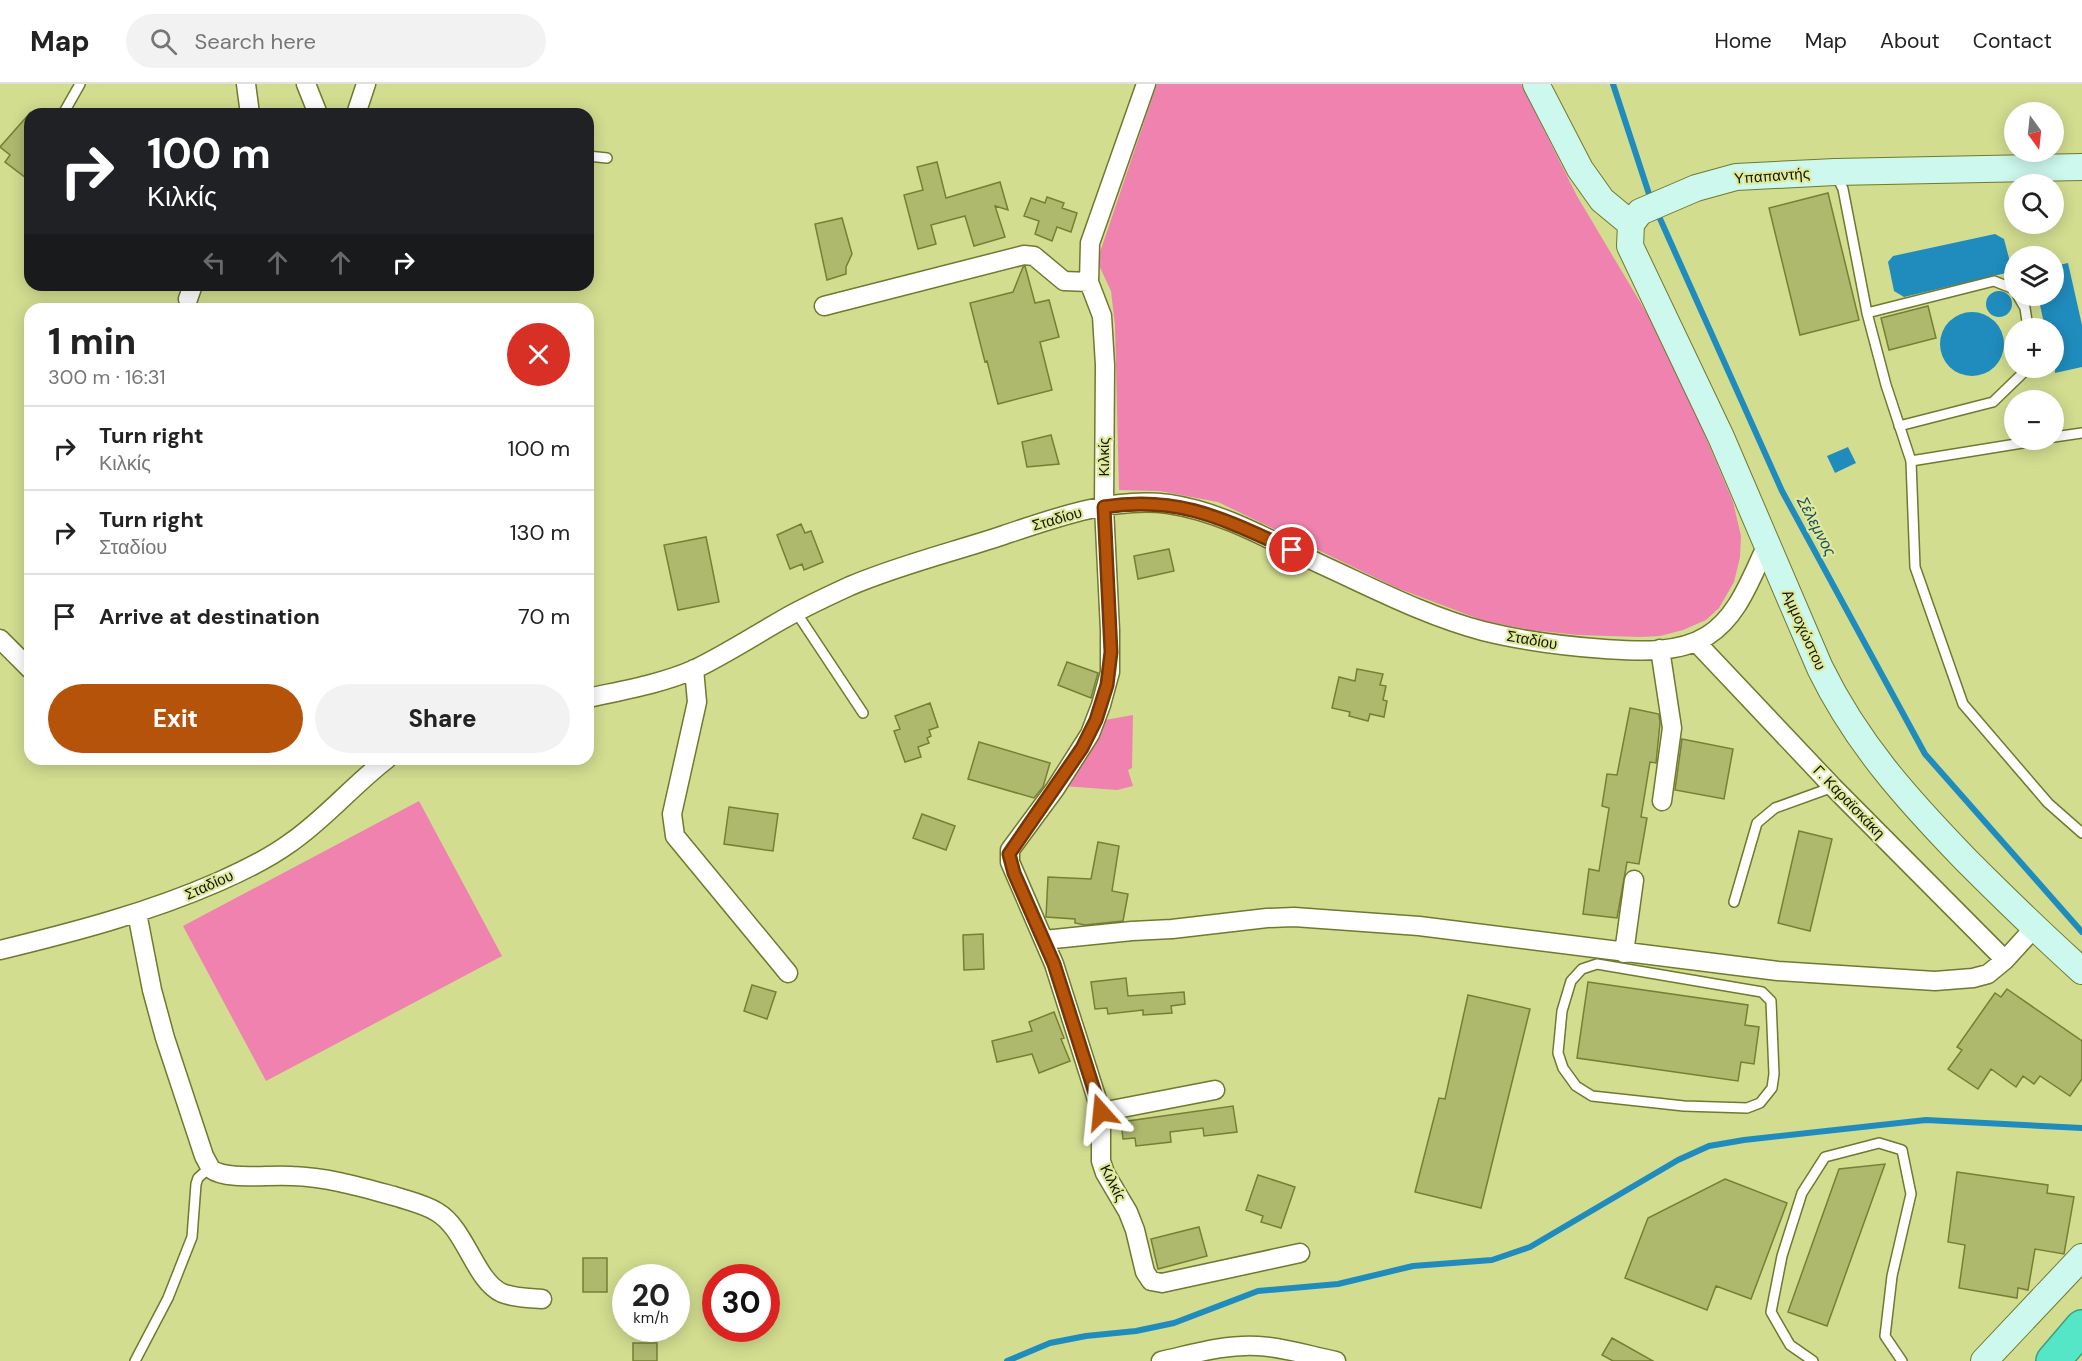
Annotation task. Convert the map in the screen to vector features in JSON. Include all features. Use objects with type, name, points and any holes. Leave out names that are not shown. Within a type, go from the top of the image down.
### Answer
[{"type":"highway","points":[[2053,1361],[2082,1327]]},
{"type":"street","points":[[246,84],[249,108]]},
{"type":"street","points":[[306,84],[316,108]]},
{"type":"street","points":[[358,108],[366,84]]},
{"type":"street","name":"Κιλκίς","points":[[1146,84],[1090,243],[1089,282],[1102,316],[1105,365],[1104,507],[1111,652],[1107,685],[1096,720],[1082,748],[1009,854],[1014,873],[1056,971],[1101,1112],[1101,1161],[1105,1173],[1128,1212],[1135,1230],[1145,1272],[1151,1281],[1162,1283],[1300,1253]]},
{"type":"street","points":[[1536,84],[1580,169],[1602,200],[1636,218]]},
{"type":"street","name":"Υπαπαντής","points":[[1636,218],[1696,188],[1736,177],[2075,165]]},
{"type":"street","name":"Αμμοχώστου","points":[[1636,218],[1630,246],[1689,368],[1831,690],[1863,743],[1922,815],[2034,928],[2082,971]]},
{"type":"street","points":[[824,306],[1024,255],[1034,256],[1064,281],[1089,282]]},
{"type":"street","name":"Σταδίου","points":[[594,697],[654,683],[694,669],[796,612],[884,573],[1035,524],[1104,507],[1149,502],[1215,516],[1400,600],[1455,622],[1531,641],[1625,650],[1660,649],[1696,642],[1715,630],[1732,612],[1745,591],[1767,545]]},
{"type":"street","points":[[0,639],[24,663]]},
{"type":"street","name":"Γ. Καραϊσκάκη","points":[[1696,642],[1833,787],[2005,960]]},
{"type":"street","points":[[1660,649],[1672,728],[1662,801]]},
{"type":"street","points":[[694,669],[697,702],[672,814],[673,831],[788,973]]},
{"type":"street","name":"Σταδίου","points":[[0,950],[137,913],[185,896],[239,872],[289,844],[380,765]]},
{"type":"street","points":[[1624,953],[1634,880]]},
{"type":"street","points":[[137,913],[152,990],[165,1038],[209,1168],[221,1174],[292,1176],[331,1180],[428,1207],[444,1216],[455,1228],[483,1275],[496,1290],[505,1294],[542,1299]]},
{"type":"street","points":[[1044,940],[1294,917],[1419,926],[1778,971],[1935,981],[1981,976],[1993,970],[2034,928]]},
{"type":"street","points":[[1101,1112],[1215,1090]]},
{"type":"street","points":[[1986,1360],[2082,1257]]},
{"type":"street","points":[[1161,1361],[1221,1348],[1248,1346],[1267,1347],[1336,1361]]},
{"type":"lane","points":[[66,108],[80,84]]},
{"type":"lane","points":[[594,157],[607,158]]},
{"type":"lane","points":[[1835,172],[1843,189],[1867,313],[1911,461],[1915,567],[1963,704],[2048,803],[2082,833]]},
{"type":"lane","points":[[1867,313],[1994,281],[2004,286]]},
{"type":"lane","points":[[1899,426],[1993,402],[2017,378]]},
{"type":"lane","points":[[2064,436],[2082,433]]},
{"type":"lane","points":[[1911,461],[2004,446]]},
{"type":"lane","points":[[796,612],[863,713]]},
{"type":"lane","points":[[1734,902],[1757,823],[1774,808],[1833,787]]},
{"type":"lane","points":[[1674,957],[1686,978],[1762,993],[1771,1001],[1774,1074],[1772,1088],[1760,1103],[1747,1108],[1684,1106],[1592,1096],[1576,1086],[1563,1068],[1558,1053],[1562,1011],[1571,981],[1582,969],[1597,964],[1686,978]]},
{"type":"lane","points":[[1813,1361],[1790,1345],[1771,1312],[1782,1256],[1802,1193],[1825,1157],[1880,1143],[1902,1150],[1911,1194],[1892,1276],[1885,1336],[1902,1361]]},
{"type":"lane","points":[[135,1361],[168,1298],[192,1237],[196,1184],[198,1178],[209,1168]]},
{"type":"shaded area","points":[[1157,84],[1521,84],[1577,196],[1652,322],[1695,412],[1733,502],[1741,536],[1740,557],[1734,582],[1719,608],[1706,620],[1683,630],[1660,636],[1578,635],[1531,630],[1484,621],[1397,588],[1218,502],[1160,491],[1119,490],[1115,325],[1111,291],[1097,261]]},
{"type":"shaded area","points":[[1133,715],[1132,768],[1128,770],[1133,786],[1117,790],[1063,786],[1105,720]]},
{"type":"shaded area","points":[[419,801],[502,956],[266,1081],[183,926]]},
{"type":"water","points":[[1995,234],[2004,239],[2006,246],[2004,246],[2004,273],[1904,297],[1894,291],[1888,262],[1893,256]]},
{"type":"water","points":[[2068,263],[2082,325],[2082,367],[2064,371],[2064,318],[2043,318],[2040,306],[2064,306],[2064,264]]},
{"type":"water","points":[[1999,291],[2004,292],[2004,306],[2012,306],[2008,313],[1999,317],[1990,313],[1986,304],[1990,295]]},
{"type":"water","points":[[1972,312],[1990,318],[1998,326],[2003,338],[2003,350],[1998,362],[1990,370],[1972,376],[1954,370],[1946,362],[1940,344],[1946,326],[1954,318]]},
{"type":"water","points":[[1848,447],[1856,463],[1835,473],[1827,456]]},
{"type":"building","points":[[24,120],[24,176],[5,162],[10,155],[0,147]]},
{"type":"building","points":[[937,162],[946,198],[1000,182],[1008,210],[995,206],[1005,237],[974,246],[965,216],[931,225],[936,244],[918,249],[904,195],[923,190],[917,167]]},
{"type":"building","points":[[1828,193],[1859,320],[1800,335],[1769,208]]},
{"type":"building","points":[[1047,197],[1064,203],[1062,208],[1077,213],[1071,232],[1057,227],[1052,241],[1035,234],[1039,221],[1024,216],[1031,198],[1045,203]]},
{"type":"building","points":[[842,218],[852,254],[846,267],[846,274],[827,280],[815,224]]},
{"type":"building","points":[[1025,266],[1035,303],[1049,300],[1059,337],[1040,342],[1052,390],[998,404],[970,303],[1013,292]]},
{"type":"building","points":[[1928,306],[1936,338],[1889,350],[1881,318]]},
{"type":"building","points":[[1051,435],[1059,464],[1027,467],[1022,442]]},
{"type":"building","points":[[801,524],[805,533],[811,531],[823,562],[804,570],[802,564],[790,569],[777,535]]},
{"type":"building","points":[[706,537],[719,602],[678,610],[664,545]]},
{"type":"building","points":[[1169,549],[1174,571],[1138,579],[1134,556]]},
{"type":"building","points":[[1067,662],[1098,673],[1091,698],[1058,685]]},
{"type":"building","points":[[1357,669],[1383,674],[1380,685],[1386,686],[1383,700],[1387,701],[1384,717],[1370,714],[1368,721],[1349,716],[1350,712],[1332,708],[1339,677],[1355,681]]},
{"type":"building","points":[[930,703],[938,727],[929,730],[931,736],[927,738],[929,743],[918,747],[921,757],[905,762],[894,731],[900,729],[895,716]]},
{"type":"building","points":[[1630,708],[1659,714],[1660,723],[1656,763],[1650,762],[1641,817],[1647,818],[1639,864],[1627,862],[1617,918],[1583,914],[1589,869],[1599,871],[1609,808],[1602,806],[1607,774],[1617,775]]},
{"type":"building","points":[[1682,739],[1733,749],[1724,799],[1675,790]]},
{"type":"building","points":[[979,742],[1050,763],[1043,787],[1034,798],[968,779]]},
{"type":"building","points":[[729,807],[778,814],[773,851],[724,844]]},
{"type":"building","points":[[922,814],[955,826],[946,850],[913,838]]},
{"type":"building","points":[[1799,831],[1832,839],[1810,931],[1778,923]]},
{"type":"building","points":[[1098,842],[1119,846],[1112,891],[1128,894],[1123,921],[1085,925],[1075,923],[1075,919],[1046,917],[1048,877],[1091,879]]},
{"type":"building","points":[[983,934],[984,969],[964,970],[963,935]]},
{"type":"building","points":[[1126,978],[1128,996],[1184,992],[1185,1004],[1171,1006],[1172,1013],[1143,1015],[1143,1010],[1108,1014],[1107,1008],[1095,1009],[1091,982]]},
{"type":"building","points":[[1588,982],[1748,1005],[1745,1025],[1759,1027],[1754,1064],[1741,1062],[1738,1081],[1577,1058]]},
{"type":"building","points":[[752,985],[776,992],[767,1019],[744,1011]]},
{"type":"building","points":[[2007,989],[2082,1041],[2082,1079],[2070,1096],[2040,1076],[2034,1084],[2023,1076],[2016,1087],[1991,1069],[1978,1089],[1948,1069],[1962,1050],[1957,1047],[1995,993],[2001,997]]},
{"type":"building","points":[[1468,995],[1530,1009],[1481,1208],[1415,1192],[1439,1098],[1445,1099]]},
{"type":"building","points":[[1054,1012],[1070,1061],[1039,1073],[1032,1054],[997,1062],[992,1041],[1032,1031],[1029,1022]]},
{"type":"building","points":[[1233,1106],[1237,1132],[1204,1136],[1203,1128],[1170,1132],[1171,1142],[1136,1146],[1135,1138],[1123,1139],[1121,1122]]},
{"type":"building","points":[[1885,1164],[1827,1326],[1788,1312],[1839,1169]]},
{"type":"building","points":[[1957,1172],[2048,1185],[2047,1193],[2074,1197],[2064,1254],[2035,1249],[2028,1290],[2018,1288],[2017,1298],[1959,1288],[1965,1245],[1948,1242]]},
{"type":"building","points":[[1258,1175],[1295,1187],[1281,1228],[1261,1222],[1263,1216],[1246,1210]]},
{"type":"building","points":[[1725,1179],[1787,1203],[1751,1299],[1716,1286],[1707,1310],[1625,1278],[1648,1218]]},
{"type":"building","points":[[1199,1227],[1207,1256],[1158,1269],[1151,1239]]},
{"type":"building","points":[[583,1258],[607,1258],[607,1292],[583,1292]]},
{"type":"building","points":[[1612,1338],[1653,1361],[1613,1361],[1602,1355]]},
{"type":"building","points":[[633,1343],[657,1343],[657,1361],[633,1361]]},
{"type":"waterway","name":"Σέλεμνος","points":[[1613,84],[1651,200]]},
{"type":"waterway","name":"Σέλεμνος","points":[[1657,212],[1782,491],[1925,754],[2082,932]]},
{"type":"waterway","points":[[1007,1361],[1050,1343],[1086,1336],[1136,1331],[1174,1323],[1258,1291],[1338,1284],[1413,1266],[1492,1260],[1530,1247],[1678,1160],[1709,1146],[1926,1120],[2082,1128]]},
{"type":"route","points":[[1101,1112],[1054,964],[1014,873],[1009,854],[1082,748],[1096,720],[1107,685],[1111,652],[1104,507],[1149,502],[1193,509],[1235,524],[1292,550]]}]
